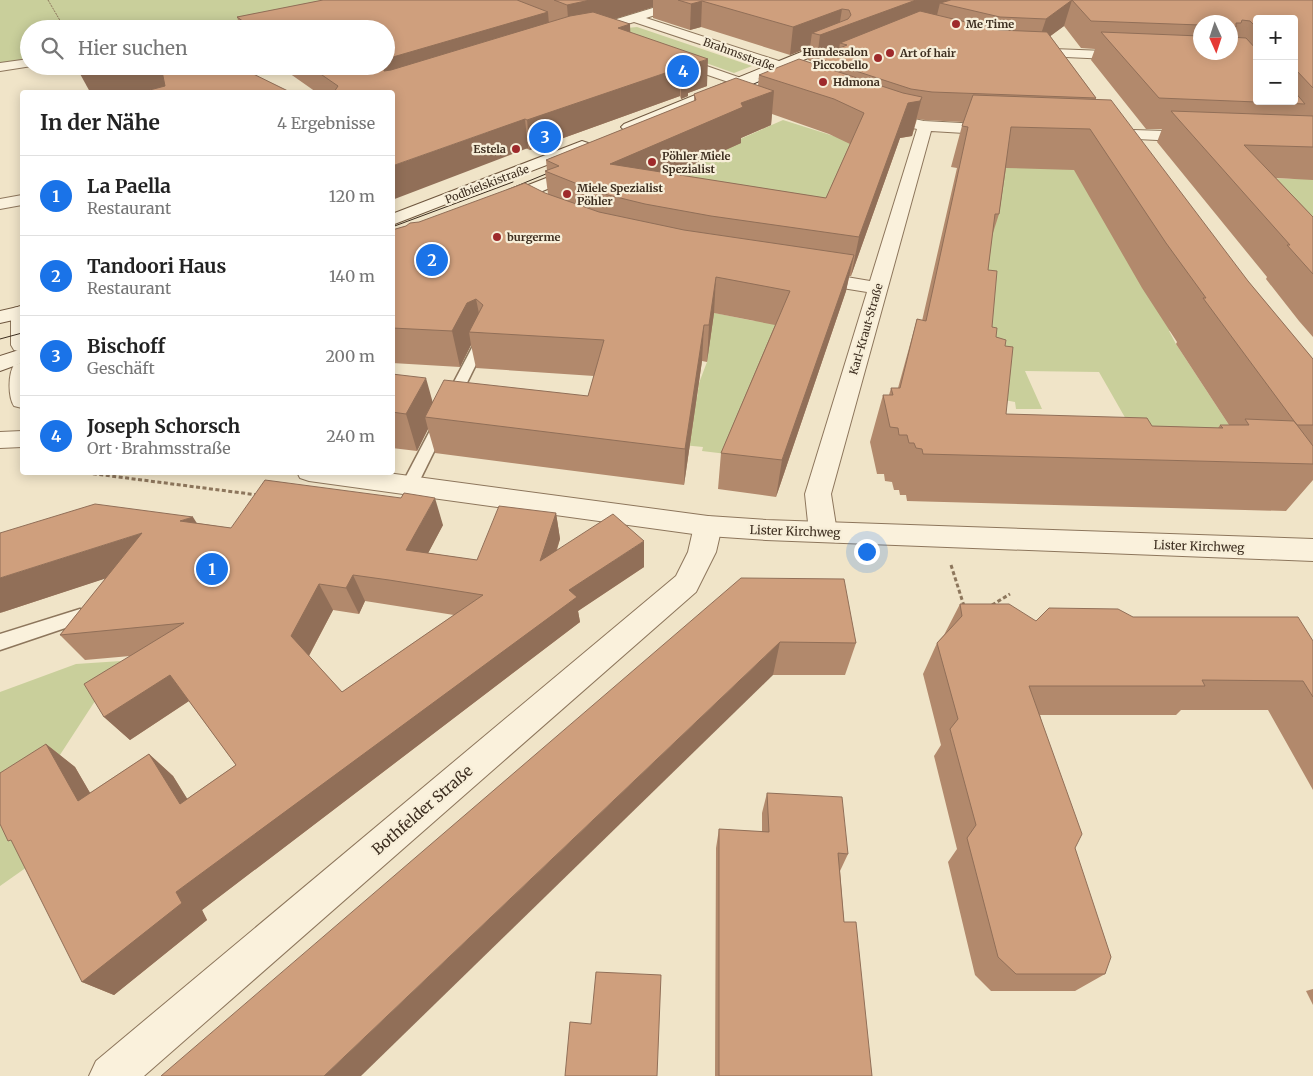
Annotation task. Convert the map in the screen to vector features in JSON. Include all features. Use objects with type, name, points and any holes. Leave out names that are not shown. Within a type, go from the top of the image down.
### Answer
[{"type":"street","points":[[577,35],[691,0]]},
{"type":"street","points":[[260,20],[292,13]]},
{"type":"street","name":"Brahmsstraße","points":[[635,18],[778,65],[787,83],[740,82],[660,54]]},
{"type":"street","points":[[595,31],[614,37]]},
{"type":"street","points":[[616,132],[853,36]]},
{"type":"street","points":[[1011,51],[1148,56]]},
{"type":"street","points":[[0,67],[20,64]]},
{"type":"street","points":[[756,97],[805,76]]},
{"type":"street","points":[[787,83],[812,92]]},
{"type":"street","points":[[866,111],[901,123],[925,127],[1015,130]]},
{"type":"street","name":"Karl-Kraut-Straße","points":[[823,532],[818,494],[925,127]]},
{"type":"street","points":[[1082,133],[1208,138]]},
{"type":"street","points":[[1121,134],[1133,150]]},
{"type":"street","name":"Podbielskistraße","points":[[395,219],[490,184],[598,140]]},
{"type":"street","name":"Podbielskistraße","points":[[484,209],[592,164]]},
{"type":"street","points":[[510,198],[532,209]]},
{"type":"street","points":[[0,204],[20,200]]},
{"type":"street","points":[[790,274],[878,288]]},
{"type":"street","points":[[0,317],[20,312]]},
{"type":"street","points":[[0,364],[20,357]]},
{"type":"street","points":[[0,440],[20,439]]},
{"type":"street","name":"Lister Kirchweg","points":[[331,475],[708,526],[766,530],[1313,550]]},
{"type":"street","name":"Bothfelder Straße","points":[[111,1076],[686,584],[702,552],[708,526]]},
{"type":"lane","points":[[409,486],[482,340]]},
{"type":"lane","points":[[0,360],[20,356]]},
{"type":"lane","points":[[0,642],[80,616]]},
{"type":"path","points":[[48,0],[60,20]]},
{"type":"path","points":[[103,475],[264,496]]},
{"type":"path","points":[[949,560],[964,607]]},
{"type":"path","points":[[986,609],[1010,594]]},
{"type":"green space","points":[[0,0],[357,0],[261,20],[20,20],[20,64],[0,67]]},
{"type":"green space","points":[[637,27],[752,66],[734,73],[619,32],[626,28]]},
{"type":"green space","points":[[783,120],[856,143],[820,236],[627,186],[712,152],[716,154],[723,151],[720,148]]},
{"type":"green space","points":[[995,166],[1078,169],[1174,331],[1169,331],[1176,344],[1263,477],[1131,428],[1099,372],[1025,371],[1042,409],[1016,409],[1015,402],[994,398],[965,357]]},
{"type":"green space","points":[[1224,176],[1290,179],[1313,176],[1313,275]]},
{"type":"green space","points":[[710,312],[754,321],[791,320],[735,455],[702,451],[703,447],[652,442],[697,398],[699,383],[707,362]]},
{"type":"green space","points":[[121,661],[43,781],[27,867],[0,886],[0,692],[76,664]]},
{"type":"building","points":[[323,0],[517,0],[548,12],[395,56],[395,20],[241,20],[237,17]]},
{"type":"building","points":[[554,0],[590,0],[567,5]]},
{"type":"building","points":[[678,0],[916,0],[820,35],[812,33],[848,19],[851,15],[849,10],[842,9],[793,27],[702,1],[691,4]]},
{"type":"building","points":[[951,0],[1072,0],[1046,19],[1000,17],[940,3]]},
{"type":"building","points":[[1072,0],[1313,0],[1313,88],[1298,72],[1298,15],[1253,15],[1253,24],[1250,21],[1242,20],[1241,23],[1238,23],[1238,15],[1193,15],[1193,25],[1091,21]]},
{"type":"building","points":[[920,11],[999,30],[1047,32],[1096,98],[932,92],[911,89],[816,58],[847,45],[840,43]]},
{"type":"building","points":[[593,12],[630,24],[618,28],[708,59],[684,67],[688,68],[681,71],[680,68],[527,120],[525,119],[395,165],[395,90],[335,90],[338,86],[322,75],[395,75],[395,69],[570,16]]},
{"type":"building","points":[[1101,32],[1193,36],[1193,60],[1238,60],[1238,38],[1246,38],[1253,46],[1253,102],[1159,98]]},
{"type":"building","points":[[799,59],[903,93],[922,97],[920,101],[908,103],[859,237],[711,216],[645,204],[600,193],[545,171],[559,166],[546,160],[696,100],[694,94],[736,78],[774,91],[741,103],[743,107],[610,164],[826,198],[864,113],[834,99],[759,75]]},
{"type":"building","points":[[163,75],[255,75],[286,90],[150,90],[165,86]]},
{"type":"building","points":[[973,95],[1111,100],[1248,281],[1313,359],[1313,425],[1297,425],[1313,446],[1313,464],[923,454],[922,449],[916,448],[914,443],[909,443],[907,435],[899,435],[898,428],[890,427],[883,395],[893,395],[891,388],[900,388],[917,319],[926,321],[968,127],[962,126]],"holes":[[[1011,127],[1090,129],[1166,243],[1206,298],[1203,298],[1296,423],[1294,421],[1245,419],[1249,425],[1220,425],[1223,428],[1152,426],[1147,418],[1006,414],[1013,347],[1005,346],[1006,340],[996,337],[997,328],[992,327],[997,271],[988,270],[995,214],[999,214]]]},
{"type":"building","points":[[1298,96],[1305,104],[1298,104]]},
{"type":"building","points":[[1171,111],[1313,116],[1313,147],[1244,145],[1313,217],[1313,274],[1287,245],[1290,245]]},
{"type":"building","points":[[525,183],[545,193],[599,212],[684,230],[854,255],[782,460],[721,453],[790,291],[716,277],[709,325],[704,325],[685,449],[425,417],[444,380],[588,396],[604,340],[469,332],[483,305],[476,299],[467,303],[452,331],[395,328],[395,229],[410,223],[419,222]]},
{"type":"building","points":[[395,374],[426,378],[406,414],[395,412]]},
{"type":"building","points":[[265,480],[401,498],[404,493],[435,498],[406,550],[477,560],[499,506],[556,513],[540,561],[613,514],[644,541],[569,590],[577,597],[176,892],[182,903],[82,982],[11,840],[8,841],[0,824],[0,773],[46,744],[78,801],[149,754],[180,804],[236,765],[170,675],[104,717],[84,684],[184,623],[60,635],[142,533],[0,578],[0,533],[95,504],[193,517],[180,521],[231,528]],"holes":[[[353,575],[483,595],[342,692],[291,636],[319,584],[346,588]]]},
{"type":"building","points":[[741,578],[844,579],[856,643],[780,642],[324,1076],[161,1076]]},
{"type":"building","points":[[960,604],[1009,604],[1036,621],[1049,608],[1118,609],[1133,617],[1298,617],[1313,641],[1313,697],[1303,681],[1202,680],[1205,686],[1029,686],[1082,834],[1075,848],[1111,957],[1105,974],[1016,974],[998,957],[967,838],[976,825],[950,729],[958,719],[937,643],[962,616]]},
{"type":"building","points":[[767,793],[842,797],[848,854],[838,853],[844,922],[856,922],[872,1076],[719,1076],[719,829],[769,832]]},
{"type":"building","points":[[596,972],[661,975],[657,1076],[565,1076],[570,1022],[591,1024]]},
{"type":"tram line","points":[[740,90],[772,76]]},
{"type":"tram line","points":[[507,190],[558,169]]},
{"type":"tram line","points":[[395,226],[513,182]]},
{"type":"tram line","points":[[0,339],[20,334]]},
{"type":"place","name":"Me Time","points":[[956,24]]},
{"type":"place","name":"Art of hair","points":[[890,53]]},
{"type":"place","name":"Hundesalon Piccobello","points":[[878,58]]},
{"type":"place","name":"Joseph Schorsch","points":[[683,71]]},
{"type":"place","name":"Hdmona","points":[[823,82]]},
{"type":"place","name":"Bischoff","points":[[545,137]]},
{"type":"place","name":"Estela","points":[[516,149]]},
{"type":"place","name":"Pöhler Miele Spezialist","points":[[652,162]]},
{"type":"place","name":"Miele Spezialist Pöhler","points":[[567,194]]},
{"type":"place","name":"burgerme","points":[[497,237]]},
{"type":"place","name":"Tandoori Haus","points":[[432,260]]},
{"type":"place","name":"La Paella","points":[[212,569]]}]
